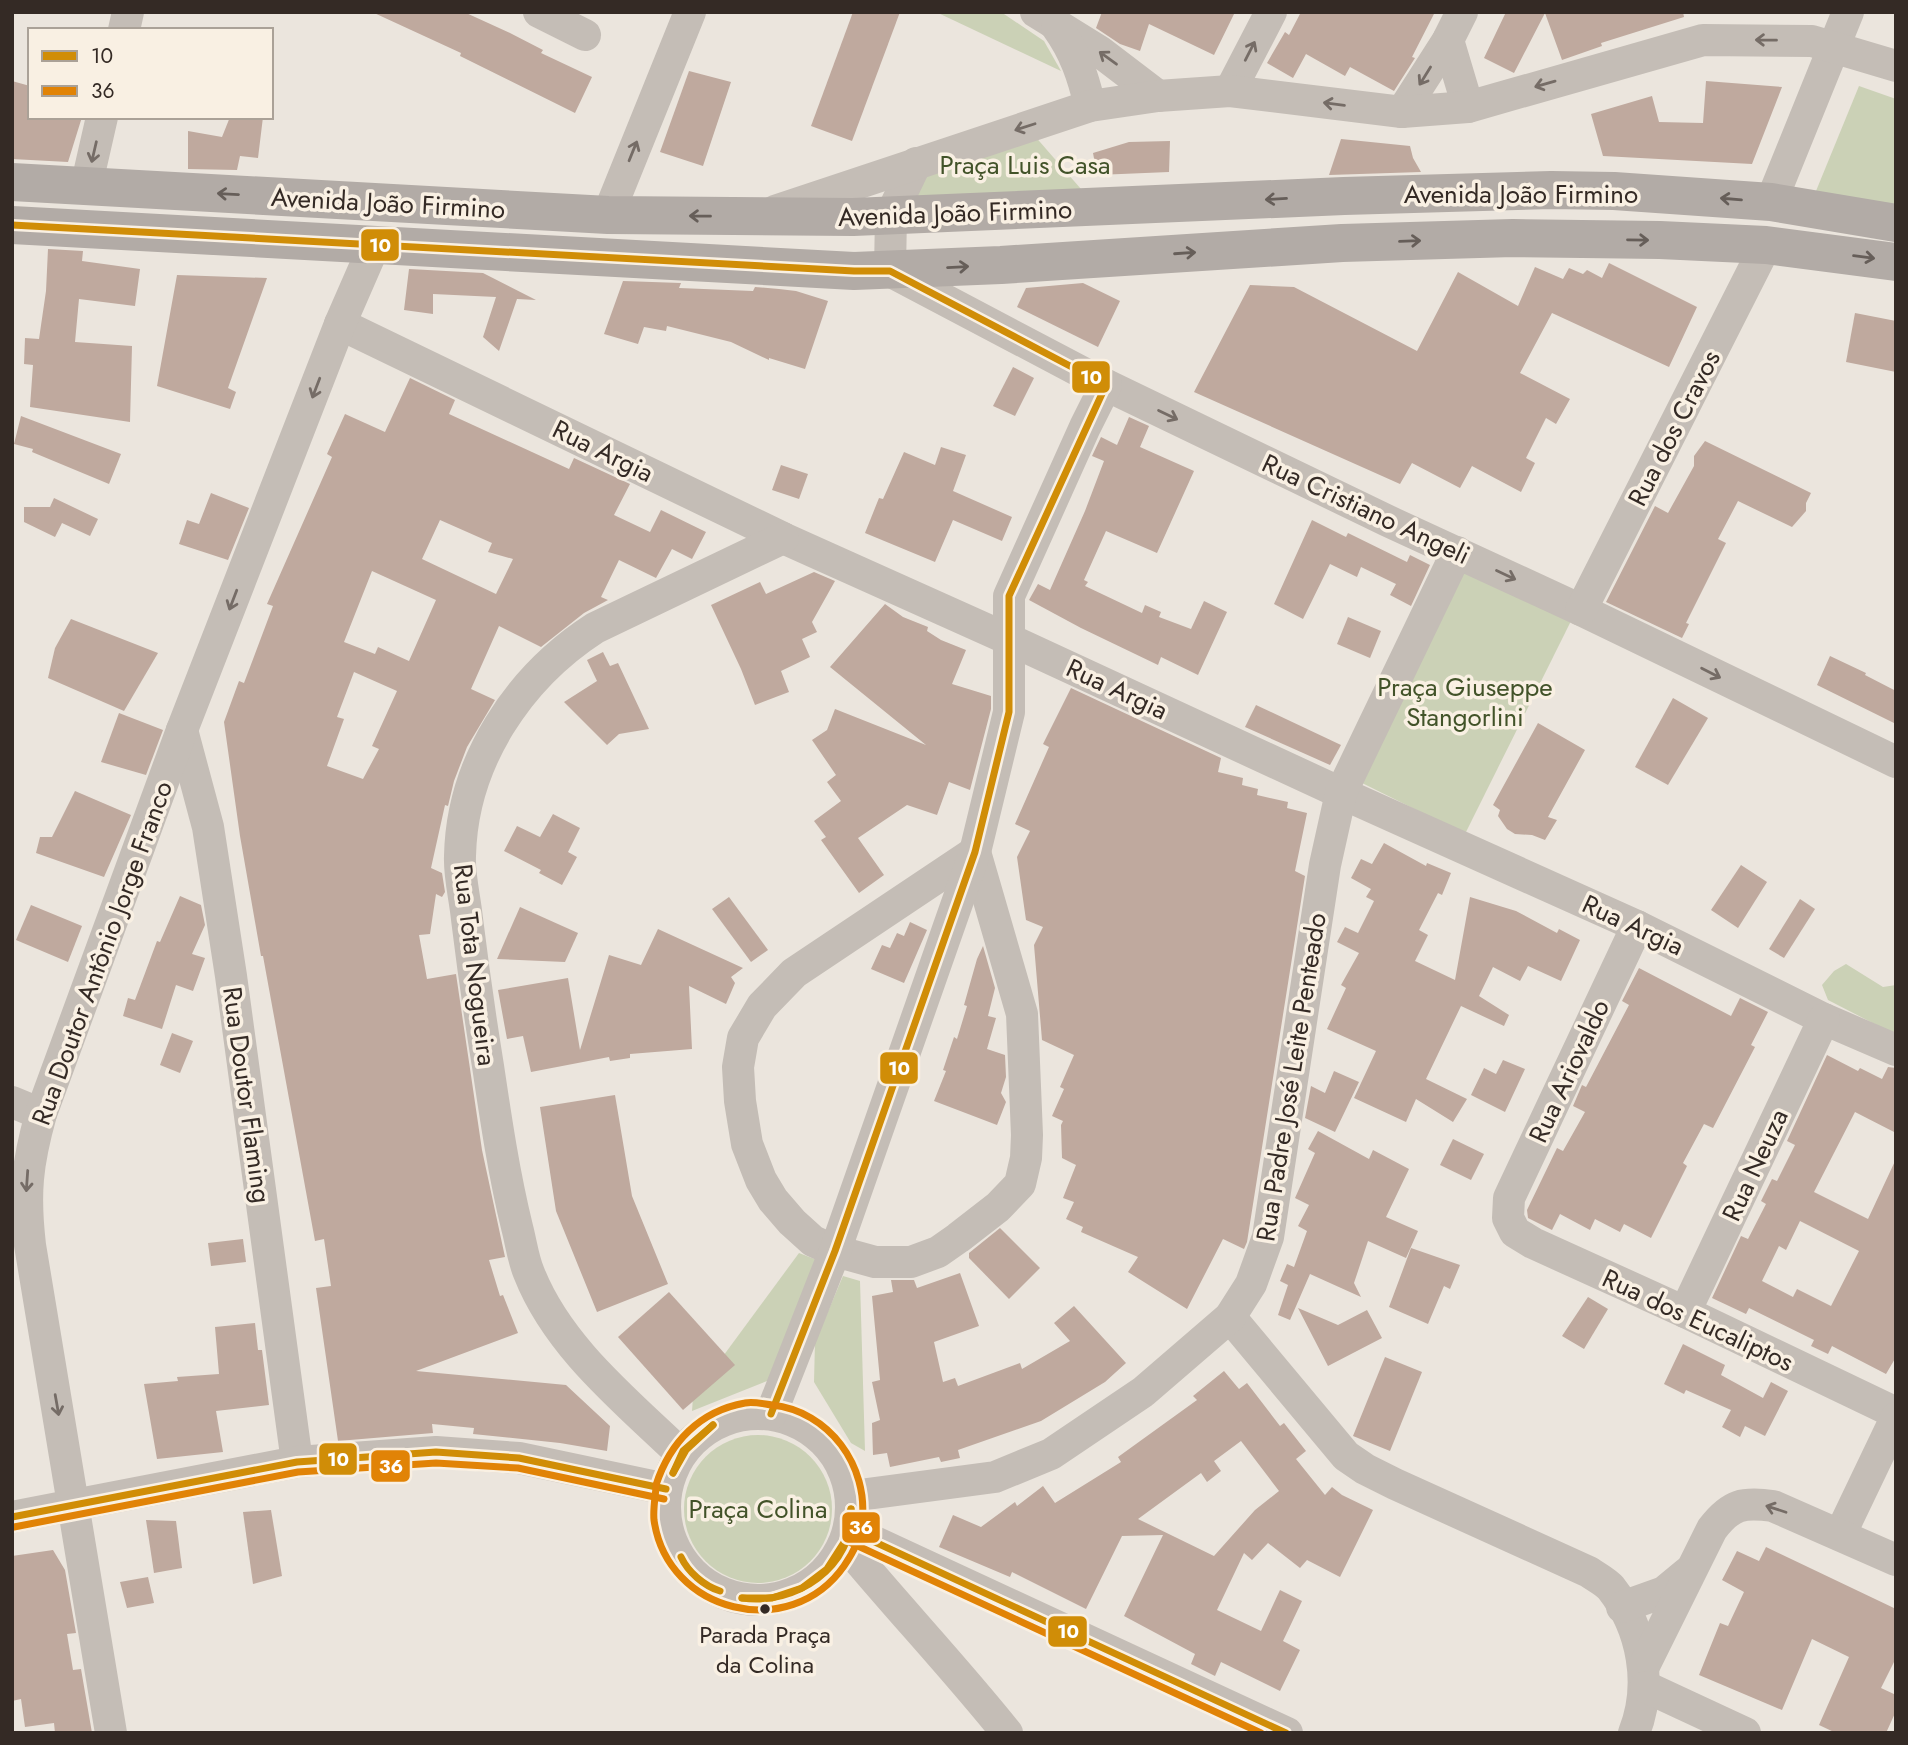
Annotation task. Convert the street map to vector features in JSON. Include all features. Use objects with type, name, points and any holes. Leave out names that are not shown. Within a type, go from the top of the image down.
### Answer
[{"type":"main road","name":"Avenida João Firmino","points":[[12,182],[608,215],[759,217],[853,217],[1344,195],[1627,191],[1771,202],[1896,223]]},
{"type":"main road","name":"Avenida João Firmino","points":[[12,225],[854,271],[1342,243],[1500,238],[1660,240],[1766,246],[1896,262]]},
{"type":"street","points":[[539,12],[585,35]]},
{"type":"street","points":[[608,215],[690,12]]},
{"type":"street","points":[[1230,91],[1270,12]]},
{"type":"street","points":[[1402,112],[1448,40],[1462,12]]},
{"type":"street","points":[[1771,202],[1848,12]]},
{"type":"street","points":[[1045,18],[1099,51],[1158,96]]},
{"type":"street","points":[[1045,18],[1069,44],[1081,69],[1090,106]]},
{"type":"street","points":[[1448,40],[1468,107]]},
{"type":"street","points":[[759,217],[1090,106],[1158,96],[1230,91],[1402,112],[1468,107],[1703,40],[1812,41],[1896,66]]},
{"type":"street","points":[[86,187],[102,119]]},
{"type":"street","points":[[890,271],[891,215],[916,163]]},
{"type":"street","name":"Rua Doutor Antônio Jorge Franco","points":[[111,1733],[30,1245],[26,1205],[29,1159],[41,1114],[182,730],[340,324],[374,246]]},
{"type":"street","name":"Rua dos Cravos","points":[[1581,610],[1766,246]]},
{"type":"street","name":"Rua Cristiano Angeli","points":[[890,271],[1106,385],[1896,762]]},
{"type":"street","name":"Rua Argia","points":[[340,324],[783,538],[1637,926],[1824,1018],[1896,1050]]},
{"type":"street","points":[[771,1414],[835,1251],[975,852],[1009,712],[1009,596],[1106,385]]},
{"type":"street","name":"Rua Tota Nogueira","points":[[681,1454],[587,1363],[554,1320],[529,1273],[503,1166],[476,990],[460,857],[473,777],[505,715],[548,665],[569,645],[595,628],[783,538]]},
{"type":"street","name":"Rua Padre José Leite Penteado","points":[[852,1496],[995,1477],[1026,1466],[1051,1454],[1143,1392],[1230,1317],[1251,1284],[1268,1237],[1323,879],[1341,793],[1457,552]]},
{"type":"street","name":"Rua Doutor Flaming","points":[[182,730],[208,827],[297,1462]]},
{"type":"street","points":[[975,852],[1022,1014],[1027,1135],[1026,1158],[1020,1184],[998,1207],[958,1238],[938,1252],[911,1262],[875,1262],[835,1251],[813,1241],[792,1222],[773,1200],[761,1180],[747,1144],[740,1101],[737,1067],[743,1038],[762,1006],[794,973],[975,852]]},
{"type":"street","name":"Rua Ariovaldo","points":[[1508,1218],[1509,1198],[1637,926]]},
{"type":"street","name":"Rua Neuza","points":[[1685,1312],[1824,1018]]},
{"type":"street","points":[[12,1102],[41,1114]]},
{"type":"street","name":"Rua dos Eucaliptos","points":[[1508,1218],[1515,1232],[1533,1243],[1685,1312],[1896,1415]]},
{"type":"street","points":[[1230,1317],[1346,1456],[1395,1484],[1589,1572],[1610,1586],[1635,1634],[1645,1677],[1643,1708],[1634,1733]]},
{"type":"street","points":[[748,1413],[771,1414],[794,1420],[815,1432],[833,1450],[845,1472],[852,1496],[852,1520],[847,1537],[832,1566],[814,1583],[792,1594],[768,1600],[743,1599],[719,1591],[698,1578],[681,1560],[670,1538],[664,1514],[666,1489],[673,1466],[689,1442],[707,1428],[727,1418],[748,1413]]},
{"type":"street","points":[[1839,1535],[1896,1415]]},
{"type":"street","points":[[12,1517],[297,1462],[436,1452],[519,1458],[666,1489]]},
{"type":"street","points":[[1645,1677],[1691,1569],[1712,1529],[1724,1514],[1737,1506],[1753,1503],[1773,1506],[1896,1560]]},
{"type":"street","points":[[847,1537],[917,1630],[960,1674],[1007,1733]]},
{"type":"street","points":[[847,1537],[1287,1733]]},
{"type":"street","points":[[1622,1607],[1664,1592],[1691,1569]]},
{"type":"street","points":[[1645,1677],[1745,1733]]},
{"type":"green space","points":[[936,12],[1001,12],[1044,41],[1061,71]]},
{"type":"green space","points":[[1859,86],[1896,99],[1896,206],[1816,191]]},
{"type":"green space","name":"Praça Luis Casa","points":[[1033,134],[1081,189],[911,197],[929,173]]},
{"type":"green space","name":"Praça Giuseppe Stangorlini","points":[[1465,569],[1571,621],[1465,834],[1360,782]]},
{"type":"green space","points":[[1846,964],[1883,987],[1896,985],[1896,1035],[1828,1000],[1822,985],[1834,971]]},
{"type":"green space","points":[[799,1253],[817,1260],[772,1379],[692,1411],[693,1397]]},
{"type":"green space","points":[[843,1276],[860,1281],[865,1451],[851,1443],[814,1382],[815,1342]]},
{"type":"green space","name":"Praça Colina","points":[[758,1435],[786,1441],[810,1457],[826,1481],[832,1509],[826,1537],[810,1561],[786,1577],[758,1583],[730,1577],[706,1561],[690,1537],[684,1509],[690,1481],[706,1457],[730,1441]]},
{"type":"building","points":[[372,12],[464,12],[510,33],[543,50],[541,53],[592,77],[575,113],[460,56],[461,53]]},
{"type":"building","points":[[853,12],[900,12],[852,141],[811,126]]},
{"type":"building","points":[[1102,12],[1235,12],[1214,55],[1149,24],[1140,51],[1120,44],[1096,28]]},
{"type":"building","points":[[1301,12],[1435,12],[1412,57],[1415,58],[1394,91],[1350,67],[1345,76],[1306,54],[1293,78],[1267,63],[1285,32],[1289,35]]},
{"type":"building","points":[[1506,12],[1683,12],[1684,17],[1601,43],[1602,46],[1562,60],[1545,13],[1514,73],[1484,58]]},
{"type":"building","points":[[689,71],[731,82],[703,166],[660,152]]},
{"type":"building","points":[[12,81],[28,85],[28,119],[81,119],[68,162],[12,159]]},
{"type":"building","points":[[1706,81],[1782,87],[1752,164],[1603,156],[1591,114],[1652,96],[1659,122],[1703,123]]},
{"type":"building","points":[[229,119],[263,119],[258,158],[240,156],[237,170],[188,169],[188,131],[222,137]]},
{"type":"building","points":[[1341,139],[1410,146],[1421,172],[1329,175]]},
{"type":"building","points":[[1170,141],[1169,172],[1097,175],[1093,153],[1129,142]]},
{"type":"building","points":[[48,249],[83,251],[82,261],[140,269],[135,306],[79,299],[75,342],[132,346],[130,422],[30,407],[33,365],[24,364],[25,338],[39,339],[46,291]]},
{"type":"building","points":[[1609,263],[1697,307],[1669,367],[1552,313],[1520,373],[1570,399],[1556,424],[1546,418],[1526,458],[1535,463],[1521,492],[1472,466],[1460,488],[1412,463],[1400,484],[1194,392],[1250,285],[1294,287],[1417,351],[1458,272],[1518,306],[1535,267],[1563,279],[1569,268],[1583,274],[1587,270],[1602,278]]},
{"type":"building","points":[[409,269],[483,273],[536,300],[517,299],[499,351],[483,337],[496,297],[433,294],[433,314],[404,310]]},
{"type":"building","points":[[177,275],[267,278],[228,388],[236,392],[230,409],[157,386]]},
{"type":"building","points":[[623,281],[681,283],[679,288],[753,291],[755,287],[779,289],[796,291],[828,301],[805,369],[769,360],[731,342],[667,326],[666,331],[644,327],[638,344],[604,334]]},
{"type":"building","points":[[1083,283],[1120,301],[1098,347],[1017,307],[1026,288]]},
{"type":"building","points":[[1855,313],[1896,321],[1896,372],[1846,362]]},
{"type":"building","points":[[1013,367],[1034,378],[1015,416],[993,406]]},
{"type":"building","points":[[410,378],[455,400],[449,414],[569,469],[574,458],[630,484],[614,515],[650,532],[661,510],[706,532],[692,559],[672,549],[656,578],[619,560],[601,597],[608,600],[584,613],[541,647],[499,626],[471,689],[495,700],[467,747],[448,806],[445,805],[431,868],[442,873],[445,892],[442,897],[436,894],[430,934],[419,935],[427,979],[456,974],[482,1150],[505,1257],[489,1260],[500,1296],[503,1295],[518,1333],[416,1371],[566,1385],[610,1426],[607,1451],[473,1434],[474,1428],[432,1424],[433,1433],[338,1441],[316,1288],[331,1286],[324,1239],[315,1241],[261,956],[224,722],[239,681],[244,683],[273,606],[267,604],[332,457],[327,454],[345,414],[385,432]],"holes":[[[440,520],[492,543],[488,552],[513,559],[496,594],[422,559]],[[372,571],[436,600],[409,661],[378,647],[375,654],[344,642]],[[354,672],[397,691],[372,746],[379,749],[363,779],[327,766],[344,719],[337,717]]]},
{"type":"building","points":[[21,416],[121,454],[109,484],[32,452],[33,449],[14,444]]},
{"type":"building","points":[[1129,417],[1149,426],[1140,447],[1194,471],[1157,553],[1106,531],[1084,580],[1088,582],[1085,586],[1142,613],[1145,605],[1161,612],[1159,617],[1191,629],[1204,601],[1227,612],[1198,675],[1161,657],[1158,665],[1029,600],[1038,584],[1050,590],[1085,511],[1104,461],[1092,456],[1101,437],[1117,445]]},
{"type":"building","points":[[1705,441],[1811,493],[1806,503],[1806,511],[1792,527],[1738,501],[1718,539],[1726,543],[1686,623],[1689,624],[1682,638],[1606,602],[1655,506],[1668,513],[1694,466],[1694,456]]},
{"type":"building","points":[[941,447],[966,455],[953,491],[1012,517],[1002,541],[953,520],[935,562],[865,533],[879,498],[883,499],[904,452],[935,465]]},
{"type":"building","points":[[781,465],[808,474],[799,499],[772,490]]},
{"type":"building","points":[[211,493],[249,508],[228,560],[179,544],[187,520],[199,524]]},
{"type":"building","points":[[54,498],[98,519],[90,536],[62,523],[55,537],[24,522],[24,507],[50,507]]},
{"type":"building","points":[[1312,520],[1346,537],[1348,533],[1407,562],[1410,555],[1430,565],[1411,606],[1390,595],[1396,584],[1361,567],[1357,577],[1330,564],[1303,619],[1274,604]]},
{"type":"building","points":[[814,572],[835,581],[812,622],[817,632],[802,639],[810,657],[781,671],[789,692],[755,705],[711,605],[760,582],[766,594]]},
{"type":"building","points":[[885,604],[903,617],[928,627],[927,631],[941,640],[966,650],[952,684],[991,696],[991,709],[970,790],[949,782],[937,815],[907,805],[858,838],[884,875],[859,893],[821,840],[826,837],[814,821],[841,801],[827,782],[836,775],[812,740],[827,730],[835,709],[926,745],[830,667]]},
{"type":"building","points":[[1348,617],[1381,631],[1370,658],[1337,644]]},
{"type":"building","points":[[71,619],[158,653],[124,711],[48,678],[55,648]]},
{"type":"building","points":[[603,652],[610,666],[618,663],[649,729],[619,734],[607,745],[564,702],[597,681],[587,660]]},
{"type":"building","points":[[1830,656],[1896,691],[1896,724],[1817,685]]},
{"type":"building","points":[[1071,688],[1221,758],[1218,772],[1243,778],[1242,785],[1258,789],[1257,795],[1288,802],[1287,808],[1307,813],[1295,871],[1305,876],[1247,1242],[1244,1249],[1223,1239],[1187,1309],[1128,1272],[1138,1257],[1081,1232],[1083,1227],[1066,1219],[1074,1202],[1063,1198],[1076,1165],[1062,1158],[1063,1121],[1052,1116],[1064,1089],[1060,1087],[1074,1055],[1042,1040],[1034,945],[1043,927],[1026,920],[1017,857],[1030,831],[1015,824],[1049,747],[1043,744]]},
{"type":"building","points":[[1673,698],[1708,718],[1668,785],[1635,767]]},
{"type":"building","points":[[1256,705],[1341,745],[1330,765],[1245,727]]},
{"type":"building","points":[[119,713],[163,730],[146,775],[101,762]]},
{"type":"building","points":[[1538,723],[1585,750],[1548,817],[1557,820],[1545,840],[1532,835],[1515,834],[1507,829],[1498,816],[1500,810],[1493,805]]},
{"type":"building","points":[[75,791],[131,815],[104,877],[36,853],[40,837],[52,837]]},
{"type":"building","points":[[553,814],[580,828],[568,852],[577,857],[562,885],[539,873],[541,870],[504,851],[517,826],[540,837]]},
{"type":"building","points":[[1384,843],[1426,866],[1427,863],[1451,873],[1442,895],[1438,893],[1419,930],[1428,935],[1415,961],[1455,980],[1470,897],[1516,911],[1557,933],[1559,929],[1580,940],[1561,981],[1528,966],[1520,981],[1493,967],[1479,996],[1509,1015],[1504,1026],[1461,1006],[1426,1079],[1467,1099],[1453,1122],[1416,1099],[1406,1122],[1354,1098],[1376,1051],[1327,1029],[1346,988],[1341,985],[1359,953],[1337,942],[1345,927],[1358,933],[1374,901],[1366,897],[1371,889],[1351,878],[1361,859],[1372,864]]},
{"type":"building","points":[[1741,865],[1767,882],[1738,928],[1711,910]]},
{"type":"building","points":[[180,896],[201,905],[205,925],[192,954],[205,958],[193,991],[176,985],[162,1029],[123,1016],[128,998],[135,1000],[157,941],[160,942]]},
{"type":"building","points":[[729,897],[768,950],[751,962],[712,909]]},
{"type":"building","points":[[1800,899],[1815,909],[1784,958],[1769,949]]},
{"type":"building","points":[[31,905],[82,926],[68,962],[16,940]]},
{"type":"building","points":[[520,907],[578,933],[565,962],[497,959]]},
{"type":"building","points":[[910,922],[927,930],[904,983],[871,969],[882,945],[890,948],[897,933],[904,936]]},
{"type":"building","points":[[658,929],[743,968],[731,977],[735,983],[726,1004],[689,986],[692,1049],[630,1054],[630,1058],[610,1061],[609,1057],[531,1072],[523,1036],[507,1039],[498,990],[568,978],[580,1050],[609,955],[641,965]]},
{"type":"building","points":[[983,946],[995,988],[988,1016],[996,1018],[987,1049],[1005,1055],[1006,1077],[1001,1093],[1006,1102],[997,1125],[934,1101],[946,1071],[943,1070],[954,1037],[957,1039],[967,1006],[964,1005]]},
{"type":"building","points":[[1639,968],[1731,1016],[1740,998],[1768,1012],[1751,1045],[1755,1047],[1713,1128],[1704,1124],[1683,1163],[1687,1166],[1651,1238],[1624,1224],[1620,1232],[1595,1219],[1590,1230],[1560,1214],[1552,1230],[1528,1218],[1527,1210],[1557,1148],[1563,1151],[1585,1112],[1573,1106],[1582,1085],[1586,1087],[1629,1005],[1622,1001]]},
{"type":"building","points":[[172,1033],[193,1041],[180,1073],[160,1065]]},
{"type":"building","points":[[1827,1055],[1858,1071],[1860,1068],[1882,1079],[1888,1067],[1896,1068],[1896,1133],[1855,1112],[1814,1192],[1868,1219],[1896,1159],[1896,1357],[1886,1374],[1832,1346],[1828,1354],[1811,1346],[1814,1340],[1749,1308],[1746,1314],[1712,1298],[1741,1236],[1748,1239],[1766,1204],[1761,1201],[1772,1179],[1777,1181],[1795,1145],[1787,1141]],"holes":[[[1800,1221],[1859,1251],[1831,1306],[1797,1289],[1793,1297],[1762,1281],[1779,1246],[1786,1250]]]},
{"type":"building","points":[[1503,1060],[1525,1069],[1505,1112],[1471,1095],[1484,1068],[1496,1074]]},
{"type":"building","points":[[1334,1071],[1359,1082],[1335,1132],[1305,1118],[1311,1086],[1325,1093]]},
{"type":"building","points":[[615,1095],[632,1196],[668,1284],[597,1312],[556,1211],[540,1107]]},
{"type":"building","points":[[1318,1131],[1369,1159],[1373,1150],[1409,1169],[1386,1217],[1418,1231],[1406,1258],[1368,1241],[1354,1283],[1361,1297],[1310,1274],[1290,1320],[1278,1315],[1288,1285],[1280,1281],[1287,1264],[1294,1267],[1307,1231],[1298,1226],[1309,1205],[1295,1198],[1315,1153],[1308,1149]]},
{"type":"building","points":[[1453,1139],[1484,1154],[1471,1180],[1440,1165]]},
{"type":"building","points":[[1000,1228],[1040,1268],[1009,1299],[969,1258],[969,1253]]},
{"type":"building","points":[[243,1239],[246,1262],[211,1266],[208,1243]]},
{"type":"building","points":[[1411,1248],[1460,1265],[1450,1289],[1444,1286],[1428,1324],[1389,1307]]},
{"type":"building","points":[[960,1273],[979,1326],[934,1342],[943,1382],[955,1378],[958,1386],[1020,1363],[1022,1369],[1070,1341],[1054,1323],[1074,1306],[1126,1363],[1105,1382],[1041,1421],[958,1450],[960,1458],[941,1462],[939,1457],[890,1467],[887,1453],[873,1455],[872,1423],[880,1420],[872,1382],[880,1380],[872,1296],[893,1292],[891,1280],[914,1280],[917,1288]]},
{"type":"building","points":[[669,1292],[735,1365],[683,1410],[618,1337]]},
{"type":"building","points":[[1588,1297],[1608,1309],[1584,1349],[1562,1336]]},
{"type":"building","points":[[1298,1308],[1338,1325],[1367,1310],[1382,1338],[1328,1366]]},
{"type":"building","points":[[255,1323],[258,1350],[262,1350],[269,1405],[216,1411],[223,1452],[157,1459],[144,1384],[178,1381],[177,1377],[219,1374],[215,1327]]},
{"type":"building","points":[[1683,1344],[1725,1365],[1721,1375],[1763,1398],[1771,1382],[1788,1391],[1765,1436],[1745,1426],[1740,1437],[1722,1427],[1731,1410],[1686,1390],[1684,1394],[1664,1384]]},
{"type":"building","points":[[1385,1357],[1422,1372],[1390,1451],[1353,1436]]},
{"type":"building","points":[[1224,1371],[1239,1389],[1247,1383],[1280,1426],[1284,1423],[1306,1451],[1296,1459],[1325,1495],[1332,1487],[1373,1510],[1340,1577],[1307,1560],[1300,1568],[1268,1543],[1252,1560],[1244,1553],[1217,1610],[1261,1631],[1280,1590],[1302,1601],[1283,1641],[1300,1650],[1280,1691],[1221,1662],[1215,1676],[1191,1664],[1195,1654],[1124,1616],[1163,1535],[1122,1536],[1086,1609],[1012,1572],[1010,1577],[939,1547],[953,1515],[981,1527],[1015,1502],[1017,1506],[1043,1486],[1055,1503],[1121,1462],[1118,1457],[1197,1400],[1193,1396]],"holes":[[[1241,1441],[1279,1491],[1255,1510],[1214,1556],[1138,1519],[1201,1473],[1207,1482],[1221,1471],[1214,1461]]]},
{"type":"building","points":[[271,1510],[282,1576],[253,1584],[243,1512]]},
{"type":"building","points":[[146,1520],[176,1521],[182,1568],[154,1573]]},
{"type":"building","points":[[1766,1547],[1896,1609],[1896,1658],[1881,1688],[1896,1695],[1896,1711],[1886,1733],[1836,1733],[1819,1725],[1849,1657],[1812,1639],[1782,1710],[1699,1675],[1720,1623],[1728,1626],[1744,1592],[1722,1580],[1737,1551],[1759,1561]]},
{"type":"building","points":[[53,1550],[65,1570],[76,1633],[67,1634],[73,1670],[81,1669],[92,1733],[55,1733],[54,1723],[25,1727],[21,1699],[12,1701],[12,1556]]},
{"type":"building","points":[[148,1577],[154,1603],[127,1608],[120,1582]]},
{"type":"transit line","name":"10","points":[[12,225],[890,271],[1106,385],[1009,596],[1009,712],[975,852],[835,1251],[771,1414]]},
{"type":"transit line","name":"36","points":[[656,1485],[678,1442],[714,1413],[755,1402],[793,1409],[827,1430],[852,1462],[862,1501],[861,1528],[856,1545],[844,1566],[821,1590],[793,1604],[764,1610],[734,1607],[706,1596],[682,1577],[664,1552],[654,1520],[656,1488]]},
{"type":"transit line","name":"10","points":[[673,1473],[683,1451],[713,1425]]},
{"type":"transit line","name":"10","points":[[673,1473],[686,1450],[713,1425]]},
{"type":"transit line","name":"10","points":[[12,1517],[297,1462],[436,1452],[519,1458],[666,1489]]},
{"type":"transit line","name":"36","points":[[14,1527],[298,1472],[436,1463],[518,1468],[664,1499]]},
{"type":"transit line","name":"10","points":[[742,1598],[782,1596],[801,1589],[818,1578],[832,1565],[843,1548],[850,1530],[851,1509]]},
{"type":"transit line","name":"10","points":[[742,1598],[772,1598],[802,1588],[827,1569],[845,1541],[851,1509]]},
{"type":"transit line","name":"10","points":[[849,1530],[1286,1733]]},
{"type":"transit line","name":"36","points":[[845,1540],[1261,1733]]},
{"type":"transit line","name":"10","points":[[681,1557],[697,1578],[720,1591]]},
{"type":"place","name":"Parada Praça da Colina","points":[[765,1609]]}]
